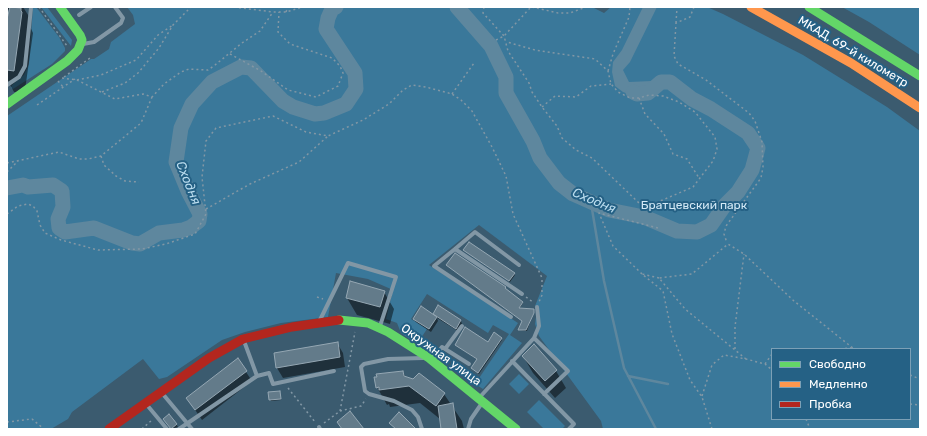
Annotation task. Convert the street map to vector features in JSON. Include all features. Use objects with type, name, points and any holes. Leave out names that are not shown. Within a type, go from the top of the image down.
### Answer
[{"type":"main road","name":"МКАД, 69-й километр","points":[[751,7],[850,63],[920,108]]},
{"type":"main road","name":"МКАД, 69-й километр","points":[[810,7],[920,76]]},
{"type":"main road","points":[[7,104],[67,61],[78,50],[82,40],[77,30],[61,8]]},
{"type":"main road","name":"Окружная улица","points":[[109,429],[220,350],[243,339],[318,322],[350,320],[368,323],[379,327],[429,358],[482,399],[513,428]]},
{"type":"lane","points":[[80,15],[91,7]]},
{"type":"lane","points":[[81,44],[94,42],[121,23],[123,18],[115,7]]},
{"type":"lane","points":[[7,85],[19,77],[25,66],[31,8]]},
{"type":"lane","points":[[511,317],[434,266],[475,232],[519,265]]},
{"type":"lane","points":[[455,249],[522,294]]},
{"type":"lane","points":[[318,322],[348,263],[396,277],[379,327]]},
{"type":"lane","points":[[468,429],[471,419],[482,399],[534,338],[539,326],[538,306]]},
{"type":"lane","points":[[445,349],[462,326]]},
{"type":"lane","points":[[534,338],[568,371],[544,394]]},
{"type":"lane","points":[[243,339],[258,376]]},
{"type":"lane","points":[[422,429],[418,417],[412,410],[394,401],[369,394],[365,391],[361,367],[364,364],[388,359],[435,357],[442,347],[469,364]]},
{"type":"lane","points":[[512,362],[574,424],[568,429]]},
{"type":"lane","points":[[179,429],[258,376],[270,373],[273,384],[334,371]]},
{"type":"lane","points":[[162,392],[192,429]]},
{"type":"lane","points":[[146,403],[167,429]]},
{"type":"path","points":[[39,7],[68,47]]},
{"type":"path","points":[[62,78],[76,79],[101,76],[136,60],[158,35],[173,25],[191,7]]},
{"type":"path","points":[[234,7],[273,12],[286,12],[303,7]]},
{"type":"path","points":[[286,12],[288,7]]},
{"type":"path","points":[[496,7],[483,7],[483,13],[504,36],[507,42],[508,51],[529,83],[532,92],[557,126],[562,138],[576,150],[592,158],[640,203],[651,205],[693,187],[713,161],[717,149],[715,137],[707,125],[695,112],[679,102],[663,96],[649,95],[639,98],[630,98],[618,92],[611,84],[608,71],[613,54],[629,17],[630,7]]},
{"type":"path","points":[[496,40],[504,36],[531,7],[558,13],[570,13],[586,7]]},
{"type":"path","points":[[677,7],[674,56],[678,64],[706,80],[749,113],[755,121],[762,142],[763,154],[761,178],[726,226],[724,234],[728,244],[744,254],[794,301],[851,348]]},
{"type":"path","points":[[676,23],[690,16],[694,7]]},
{"type":"path","points":[[7,162],[59,152],[79,159],[101,156],[142,123],[152,96],[164,84],[181,72],[189,69],[208,70],[260,31],[273,12]]},
{"type":"path","points":[[229,54],[261,71],[288,90],[316,97],[338,86],[343,73],[340,66],[332,58],[290,44],[278,32],[279,12]]},
{"type":"path","points":[[102,92],[125,83],[138,73],[159,48],[173,25]]},
{"type":"path","points":[[507,42],[535,50],[595,59],[608,71]]},
{"type":"path","points":[[452,94],[474,63]]},
{"type":"path","points":[[37,105],[76,79]]},
{"type":"path","points":[[76,79],[115,99],[143,94],[152,96]]},
{"type":"path","points":[[58,81],[63,87]]},
{"type":"path","points":[[542,107],[549,99],[555,96],[576,97],[591,86],[611,84]]},
{"type":"path","points":[[206,209],[250,184],[299,162],[328,136],[364,120],[389,104],[403,90],[412,86],[426,87],[452,94],[472,111],[506,176],[513,214],[542,278],[542,295],[538,306],[522,294]]},
{"type":"path","points":[[639,98],[645,114],[664,134],[673,154],[687,160],[700,178]]},
{"type":"path","points":[[7,214],[18,206],[28,204],[37,211],[40,225],[45,233],[61,240],[98,250],[142,249],[166,244],[195,234],[206,214],[202,177],[206,141],[216,128],[273,116],[306,132],[328,136]]},
{"type":"path","points":[[101,156],[104,165],[116,176],[125,182],[139,182]]},
{"type":"path","points":[[7,172],[18,161]]},
{"type":"path","points":[[658,228],[598,212],[613,246],[642,274],[663,291],[672,334],[690,380],[702,397],[712,429]]},
{"type":"path","points":[[642,274],[659,278],[692,274],[728,244]]},
{"type":"path","points":[[735,350],[735,327],[744,254]]},
{"type":"path","points":[[659,278],[685,309],[746,359]]},
{"type":"path","points":[[317,297],[328,302]]},
{"type":"path","points":[[340,411],[356,327]]},
{"type":"path","points":[[702,397],[712,365],[724,355],[765,364],[771,369]]},
{"type":"path","points":[[765,364],[771,355]]},
{"type":"path","points":[[284,382],[320,428],[340,411],[361,406],[369,394]]},
{"type":"path","points":[[7,422],[32,420],[44,429]]},
{"type":"green space","points":[[33,7],[36,7],[59,37],[65,51],[52,64],[13,89],[11,88],[12,85],[24,75],[29,64]]},
{"type":"green space","points":[[41,7],[47,7],[72,40],[71,46]]},
{"type":"green space","name":"Братцевский парк","points":[[127,7],[592,7],[604,13],[611,7],[707,7],[803,55],[887,107],[920,131],[920,429],[603,429],[601,421],[539,336],[535,324],[537,310],[535,306],[547,276],[479,225],[429,265],[518,323],[510,335],[522,343],[483,389],[475,384],[509,334],[493,325],[488,333],[427,294],[411,319],[427,329],[417,344],[401,333],[397,323],[386,319],[393,290],[368,279],[336,273],[328,317],[281,323],[245,332],[222,340],[167,377],[159,379],[143,359],[72,412],[68,419],[51,429],[7,429],[7,116],[91,59],[94,59],[109,49],[111,42],[135,24],[133,15]]},
{"type":"green space","points":[[842,7],[920,7],[920,55],[869,22]]},
{"type":"green space","points":[[519,374],[529,384],[519,394],[509,384]]},
{"type":"green space","points":[[539,400],[565,426],[562,429],[544,429],[527,412]]},
{"type":"shaded area","points":[[643,7],[657,7],[630,62],[623,70],[629,82],[652,81],[652,94],[634,96],[623,92],[615,86],[612,72],[613,62],[622,50]]},
{"type":"building","points":[[10,7],[21,8],[22,12],[14,71],[7,70],[7,19]]},
{"type":"building","points":[[469,242],[515,273],[509,281],[463,250]]},
{"type":"building","points":[[455,253],[506,287],[505,288],[523,302],[519,308],[534,309],[534,313],[526,330],[518,330],[522,321],[446,265]]},
{"type":"building","points":[[350,281],[385,291],[380,307],[346,298]]},
{"type":"building","points":[[438,305],[461,320],[456,329],[433,314]]},
{"type":"building","points":[[421,306],[437,317],[429,329],[413,319]]},
{"type":"building","points":[[465,327],[488,342],[494,332],[502,338],[478,373],[471,368],[477,359],[455,345]]},
{"type":"building","points":[[338,342],[340,357],[276,368],[274,353]]},
{"type":"building","points":[[534,344],[557,370],[545,381],[522,356]]},
{"type":"building","points":[[238,358],[247,371],[195,410],[186,398]]},
{"type":"building","points":[[403,371],[404,376],[413,379],[419,373],[445,393],[436,406],[409,386],[379,390],[379,387],[376,388],[374,377],[377,377],[376,374]]},
{"type":"building","points":[[280,391],[281,399],[269,400],[268,392]]},
{"type":"building","points":[[453,403],[457,429],[441,429],[438,406]]},
{"type":"building","points":[[350,411],[364,429],[342,429],[337,422]]},
{"type":"building","points":[[399,412],[416,429],[396,429],[389,423]]},
{"type":"building","points":[[169,414],[177,424],[171,429],[163,419]]},
{"type":"waterway","name":"Сходня","points":[[7,188],[23,185],[28,187],[53,185],[62,191],[63,207],[58,219],[59,228],[65,232],[94,228],[132,243],[140,244],[159,233],[183,230],[191,227],[199,221],[200,214],[188,191],[176,162],[181,128],[192,104],[212,82],[241,67],[251,68],[283,101],[293,107],[315,114],[324,113],[346,104],[356,89],[355,73],[326,29],[328,18],[332,9],[336,7]]},
{"type":"waterway","name":"Сходня","points":[[457,7],[491,46],[506,77],[506,93],[533,141],[540,158],[559,183],[573,194],[609,210],[644,217],[677,231],[697,232],[711,225],[725,205],[738,192],[752,170],[758,148],[748,133],[711,109],[692,99],[670,82],[661,82],[648,93],[637,94],[633,92]]},
{"type":"waterway","points":[[591,203],[604,281],[624,368],[656,429]]},
{"type":"waterway","points":[[628,376],[668,384]]},
{"type":"traffic: fast","points":[[7,104],[67,61],[78,50],[82,40],[80,35],[60,7]]},
{"type":"traffic: fast","points":[[809,7],[920,76]]},
{"type":"traffic: fast","points":[[339,320],[368,323],[388,332],[429,358],[516,429]]},
{"type":"traffic: slow","points":[[751,7],[851,63],[920,108]]},
{"type":"traffic: jam","points":[[109,429],[209,358],[243,339],[292,327],[339,320]]}]
